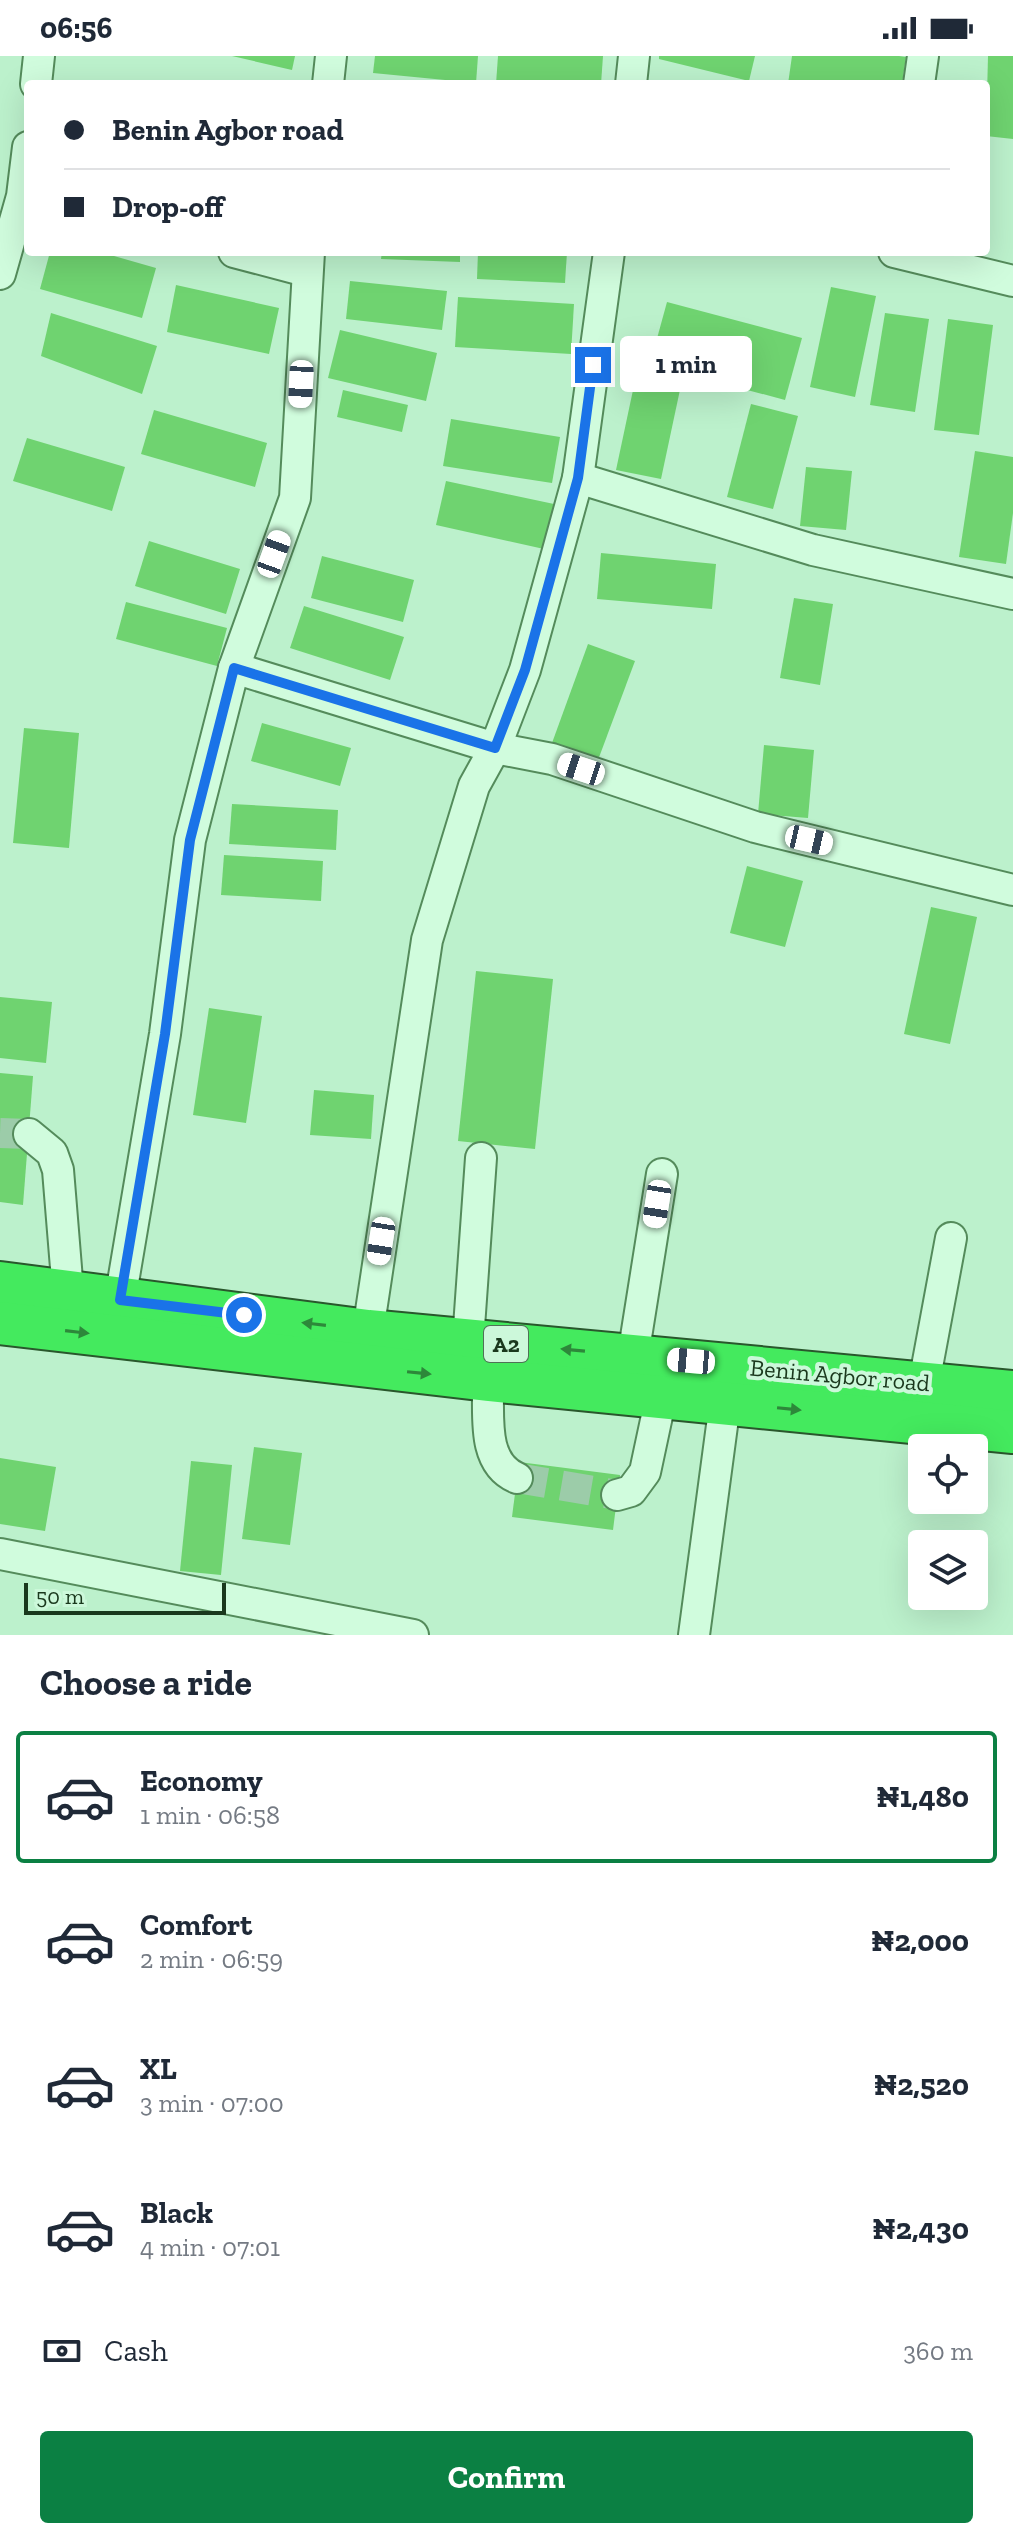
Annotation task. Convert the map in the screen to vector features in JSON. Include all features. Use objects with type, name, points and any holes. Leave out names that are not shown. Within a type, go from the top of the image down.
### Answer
[{"type":"highway","name":"Benin Agbor road","points":[[0,1283],[368,1331],[1013,1392]]},
{"type":"highway","name":"Benin Agbor road","points":[[0,1323],[488,1380],[1013,1432]]},
{"type":"street","points":[[36,80],[39,56]]},
{"type":"street","points":[[328,80],[331,56]]},
{"type":"street","points":[[631,80],[634,56]]},
{"type":"street","points":[[920,80],[923,56]]},
{"type":"street","points":[[0,274],[24,200]]},
{"type":"street","points":[[120,1300],[165,1034],[190,840],[234,668],[295,498],[308,262],[264,256]]},
{"type":"street","points":[[368,1331],[427,940],[474,786],[495,748],[525,670],[578,478],[608,256]]},
{"type":"street","points":[[911,256],[1013,281]]},
{"type":"street","points":[[578,478],[813,550],[1013,594]]},
{"type":"street","points":[[234,668],[495,748],[552,759],[755,827],[1013,890]]},
{"type":"street","points":[[29,1134],[52,1153],[58,1170],[68,1292]]},
{"type":"street","points":[[468,1341],[481,1158]]},
{"type":"street","points":[[633,1356],[662,1174]]},
{"type":"street","points":[[924,1383],[951,1238]]},
{"type":"street","points":[[488,1380],[491,1452],[504,1473],[517,1478]]},
{"type":"street","points":[[617,1495],[631,1491],[645,1472],[661,1397]]},
{"type":"street","points":[[694,1635],[725,1403]]},
{"type":"street","points":[[0,1554],[413,1635]]},
{"type":"building","points":[[232,56],[295,56],[292,70]]},
{"type":"building","points":[[375,56],[478,56],[476,80],[373,73]]},
{"type":"building","points":[[498,56],[603,56],[601,80],[496,80]]},
{"type":"building","points":[[659,56],[755,56],[749,80],[659,59]]},
{"type":"building","points":[[792,56],[906,57],[903,80],[789,80]]},
{"type":"building","points":[[988,56],[1013,56],[1013,139],[990,136],[990,80],[987,80]]},
{"type":"building","points":[[49,256],[114,256],[156,268],[142,318],[40,289]]},
{"type":"building","points":[[381,256],[460,256],[460,262],[381,259]]},
{"type":"building","points":[[478,256],[567,256],[565,283],[477,279]]},
{"type":"building","points":[[350,281],[447,291],[442,330],[346,319]]},
{"type":"building","points":[[176,285],[279,308],[269,354],[167,332]]},
{"type":"building","points":[[831,287],[876,296],[855,397],[810,387]]},
{"type":"building","points":[[458,297],[574,304],[571,354],[455,347]]},
{"type":"building","points":[[667,302],[802,338],[785,400],[650,364]]},
{"type":"building","points":[[51,313],[157,346],[142,394],[41,356]]},
{"type":"building","points":[[885,313],[929,319],[915,412],[870,405]]},
{"type":"building","points":[[948,319],[993,325],[979,435],[934,430]]},
{"type":"building","points":[[340,330],[437,353],[426,401],[328,378]]},
{"type":"building","points":[[636,376],[681,385],[661,479],[616,470]]},
{"type":"building","points":[[343,390],[408,405],[402,432],[337,417]]},
{"type":"building","points":[[751,404],[798,416],[773,509],[727,497]]},
{"type":"building","points":[[154,410],[267,443],[255,487],[141,454]]},
{"type":"building","points":[[451,419],[560,437],[552,483],[443,466]]},
{"type":"building","points":[[27,438],[125,467],[112,511],[13,481]]},
{"type":"building","points":[[975,451],[1013,457],[1013,513],[1006,564],[959,557]]},
{"type":"building","points":[[806,467],[852,471],[846,530],[800,526]]},
{"type":"building","points":[[446,481],[554,504],[544,549],[436,525]]},
{"type":"building","points":[[149,541],[240,569],[226,614],[135,586]]},
{"type":"building","points":[[601,553],[716,564],[712,609],[597,599]]},
{"type":"building","points":[[322,556],[414,580],[403,622],[311,598]]},
{"type":"building","points":[[794,598],[833,604],[820,685],[780,678]]},
{"type":"building","points":[[126,602],[227,628],[217,666],[116,639]]},
{"type":"building","points":[[304,606],[404,637],[390,680],[290,648]]},
{"type":"building","points":[[588,644],[635,661],[598,760],[552,743]]},
{"type":"building","points":[[262,723],[351,748],[340,786],[251,761]]},
{"type":"building","points":[[24,728],[79,733],[69,848],[13,843]]},
{"type":"building","points":[[764,745],[814,750],[808,818],[758,814]]},
{"type":"building","points":[[232,804],[338,810],[336,850],[229,844]]},
{"type":"building","points":[[224,855],[323,861],[321,901],[221,895]]},
{"type":"building","points":[[747,866],[803,881],[785,947],[730,933]]},
{"type":"building","points":[[931,907],[977,917],[950,1044],[904,1034]]},
{"type":"building","points":[[476,971],[553,979],[535,1149],[458,1141]]},
{"type":"building","points":[[0,997],[52,1002],[46,1063],[0,1058]]},
{"type":"building","points":[[209,1008],[262,1016],[246,1123],[193,1115]]},
{"type":"building","points":[[0,1073],[33,1076],[23,1205],[0,1202]]},
{"type":"building","points":[[314,1090],[374,1095],[371,1139],[310,1135]]},
{"type":"building","points":[[254,1447],[302,1453],[290,1545],[242,1539]]},
{"type":"building","points":[[0,1458],[56,1467],[45,1531],[0,1524]]},
{"type":"building","points":[[191,1461],[232,1465],[221,1575],[180,1571]]},
{"type":"building","points":[[519,1462],[620,1475],[613,1530],[512,1517]]},
{"type":"tunnel","points":[[0,1133],[29,1134]]},
{"type":"tunnel","points":[[517,1478],[617,1495]]},
{"type":"route","points":[[244,1315],[120,1300],[165,1034],[190,840],[234,668],[495,748],[525,670],[578,478],[593,365]]}]
